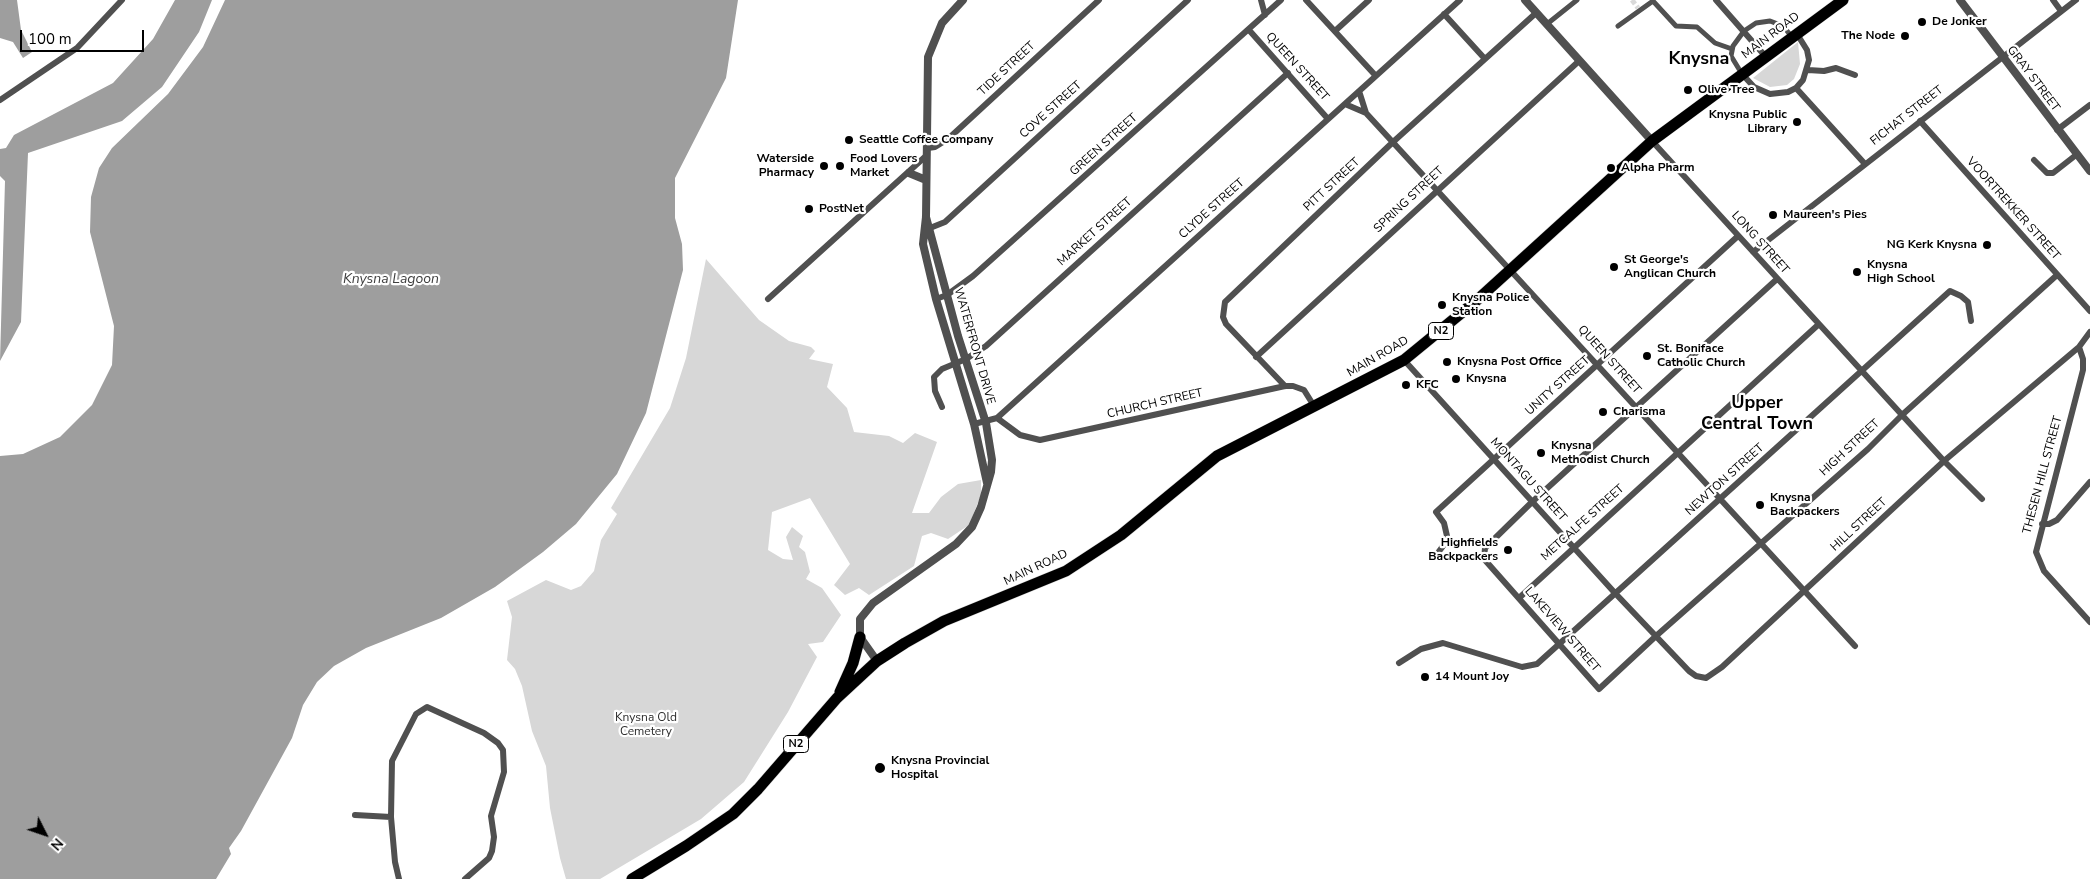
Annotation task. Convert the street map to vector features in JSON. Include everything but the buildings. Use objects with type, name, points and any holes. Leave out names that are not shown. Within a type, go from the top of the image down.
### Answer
[{"type":"highway","name":"MAIN ROAD","points":[[878,661],[944,621],[1066,571],[1121,534],[1217,456],[1404,360],[1511,270],[1652,141],[1843,0]]},
{"type":"highway","points":[[837,698],[853,663],[860,637]]},
{"type":"highway","name":"N2","points":[[632,879],[701,837],[733,814],[758,789],[837,698],[878,661]]},
{"type":"street","points":[[0,100],[77,48],[122,0]]},
{"type":"street","name":"WATERFRONT DRIVE","points":[[860,637],[860,619],[864,612],[956,544],[972,527],[982,507],[991,472],[992,460],[986,423],[928,230],[926,217],[928,57],[942,23],[963,0]]},
{"type":"street","name":"TIDE STREET","points":[[768,299],[908,173],[928,152],[948,138],[1099,0]]},
{"type":"street","name":"COVE STREET","points":[[928,230],[945,222],[1188,0]]},
{"type":"street","name":"QUEEN STREET","points":[[1261,0],[1265,15]]},
{"type":"street","points":[[1306,0],[1375,75]]},
{"type":"street","points":[[1335,32],[1369,0]]},
{"type":"street","name":"CLYDE STREET","points":[[974,424],[986,423],[998,418],[1460,0]]},
{"type":"street","name":"LONG STREET","points":[[1524,0],[1944,461],[1982,499]]},
{"type":"street","points":[[1547,24],[1577,0]]},
{"type":"street","points":[[1716,0],[1766,57]]},
{"type":"street","name":"GRAY STREET","points":[[1960,0],[2090,171]]},
{"type":"street","points":[[2053,0],[2061,11]]},
{"type":"street","name":"FICHAT STREET","points":[[1753,252],[2076,0]]},
{"type":"street","name":"GREEN STREET","points":[[936,299],[947,295],[973,276],[1265,15],[1278,1]]},
{"type":"street","points":[[1618,26],[1652,1],[1676,26],[1697,27],[1715,43],[1732,49]]},
{"type":"street","name":"PITT STREET","points":[[1285,386],[1226,324],[1223,317],[1225,302],[1393,142],[1536,13]]},
{"type":"street","points":[[1444,14],[1485,59]]},
{"type":"street","points":[[1770,21],[1783,26],[1794,35],[1807,50],[1808,70],[1796,88],[1788,92],[1770,94],[1754,87],[1735,65],[1731,56],[1732,49],[1744,31],[1756,23],[1770,21]]},
{"type":"street","name":"QUEEN STREET","points":[[1248,30],[1328,119]]},
{"type":"street","name":"SPRING STREET","points":[[1256,357],[1579,60]]},
{"type":"street","points":[[1808,70],[1824,71],[1836,68],[1855,75]]},
{"type":"street","name":"MARKET STREET","points":[[942,407],[935,391],[934,377],[942,369],[966,359],[986,346],[1288,73]]},
{"type":"street","points":[[1796,88],[1865,164]]},
{"type":"street","name":"QUEEN STREET","points":[[1359,91],[1366,112],[1599,365],[1676,453],[1855,646]]},
{"type":"street","name":"QUEEN STREET","points":[[1345,104],[1366,112]]},
{"type":"street","points":[[2057,130],[2090,106]]},
{"type":"street","name":"VOORTREKKER STREET","points":[[1920,121],[2090,311]]},
{"type":"street","points":[[2034,160],[2046,173],[2054,173],[2076,155]]},
{"type":"street","points":[[908,173],[926,180]]},
{"type":"street","name":"WATERFRONT DRIVE","points":[[928,230],[923,244],[936,299],[974,424],[987,483]]},
{"type":"street","name":"UNITY STREET","points":[[1437,554],[1446,542],[1447,536],[1444,523],[1436,512],[1738,236]]},
{"type":"street","name":"HIGH STREET","points":[[1656,636],[1868,449],[1902,414],[2057,275]]},
{"type":"street","points":[[1532,502],[1777,279]]},
{"type":"street","name":"NEWTON STREET","points":[[1399,663],[1421,649],[1444,643],[1522,667],[1537,664],[1614,592],[1721,500],[1950,291],[1964,298],[1969,305],[1971,321]]},
{"type":"street","name":"METCALFE STREET","points":[[1519,598],[1819,324]]},
{"type":"street","points":[[2079,347],[2090,332]]},
{"type":"street","name":"HILL STREET","points":[[1656,636],[1689,671],[1696,676],[1706,678],[1722,667],[1944,461],[2079,347]]},
{"type":"street","name":"THESEN HILL STREET","points":[[2079,347],[2083,355],[2082,370],[2036,546],[2036,558],[2044,571],[2090,622]]},
{"type":"street","name":"MONTAGU STREET","points":[[1404,360],[1656,636]]},
{"type":"street","points":[[1285,386],[1293,386],[1304,390],[1314,406]]},
{"type":"street","name":"CHURCH STREET","points":[[998,418],[1020,435],[1040,440],[1285,386]]},
{"type":"street","points":[[2042,524],[2049,524],[2057,520],[2090,482]]},
{"type":"street","name":"LAKEVIEW STREET","points":[[1532,502],[1485,548],[1484,559],[1599,690],[1656,636]]},
{"type":"street","points":[[860,637],[878,661]]},
{"type":"street","points":[[399,879],[395,862],[391,816],[392,761],[402,738],[419,710],[427,707],[493,739],[503,750],[505,762],[501,784],[495,797],[491,816],[494,844],[489,858],[465,879]]},
{"type":"street","points":[[355,815],[391,816]]},
{"type":"green space","points":[[1798,42],[1800,64],[1794,79],[1787,85],[1770,87],[1753,78]]},
{"type":"green space","name":"Knysna Old Cemetery","points":[[706,259],[759,320],[789,341],[811,347],[815,351],[809,359],[833,364],[827,387],[847,408],[854,432],[889,436],[903,443],[915,433],[937,442],[912,513],[929,513],[941,497],[958,484],[981,480],[981,495],[969,525],[948,539],[931,533],[922,536],[914,566],[869,595],[859,588],[845,595],[834,585],[850,564],[810,498],[772,512],[768,550],[783,559],[793,560],[786,537],[792,527],[803,536],[799,547],[805,552],[810,572],[806,579],[822,588],[841,615],[823,642],[808,644],[817,657],[788,712],[744,782],[701,819],[600,879],[566,879],[550,808],[546,766],[532,731],[522,686],[515,669],[507,660],[512,617],[507,601],[546,580],[571,590],[581,586],[594,571],[601,540],[617,514],[611,508],[670,408],[686,358]]},
{"type":"water","points":[[0,0],[17,0],[21,30],[32,52],[23,58],[13,42],[0,38]]},
{"type":"water","points":[[175,0],[212,0],[199,32],[162,87],[122,121],[28,153],[21,322],[0,361],[5,181],[0,176],[0,149],[6,148],[14,135],[113,83],[153,39]]},
{"type":"water","name":"Knysna Lagoon","points":[[225,0],[738,0],[726,78],[675,178],[675,218],[682,244],[683,270],[646,413],[617,474],[576,524],[543,552],[495,587],[441,618],[366,648],[334,666],[317,682],[303,705],[292,738],[241,831],[229,848],[231,854],[216,879],[0,879],[0,456],[23,454],[60,437],[92,405],[112,365],[114,326],[90,232],[91,197],[99,168],[112,148],[168,94],[203,47]]},
{"type":"tunnel","points":[[1632,0],[1638,8]]},
{"type":"place","name":"De Jonker","points":[[1922,22]]},
{"type":"place","name":"The Node","points":[[1905,36]]},
{"type":"place","name":"Olive Tree","points":[[1688,90]]},
{"type":"place","name":"Knysna Public Library","points":[[1797,122]]},
{"type":"place","name":"Seattle Coffee Company","points":[[849,140]]},
{"type":"place","name":"Waterside Pharmacy","points":[[824,166]]},
{"type":"place","name":"Food Lovers Market","points":[[840,166]]},
{"type":"place","name":"Alpha Pharm","points":[[1611,168]]},
{"type":"place","name":"PostNet","points":[[809,209]]},
{"type":"place","name":"Maureen's Pies","points":[[1773,215]]},
{"type":"place","name":"NG Kerk Knysna","points":[[1987,245]]},
{"type":"place","name":"St George's Anglican Church","points":[[1614,267]]},
{"type":"place","name":"Knysna High School","points":[[1857,272]]},
{"type":"place","name":"Knysna Police Station","points":[[1442,305]]},
{"type":"place","name":"St. Boniface Catholic Church","points":[[1647,356]]},
{"type":"place","name":"Knysna Post Office","points":[[1447,362]]},
{"type":"place","name":"Knysna","points":[[1456,379]]},
{"type":"place","name":"KFC","points":[[1406,385]]},
{"type":"place","name":"Charisma","points":[[1603,412]]},
{"type":"place","name":"Knysna Methodist Church","points":[[1541,453]]},
{"type":"place","name":"Knysna Backpackers","points":[[1760,505]]},
{"type":"place","name":"Highfields Backpackers","points":[[1508,550]]},
{"type":"place","name":"14 Mount Joy","points":[[1425,677]]},
{"type":"place","name":"Knysna Provincial Hospital","points":[[880,768]]},
{"type":"district","name":"Knysna","points":[[1699,60]]},
{"type":"district","name":"Upper Central Town","points":[[1757,414]]}]
